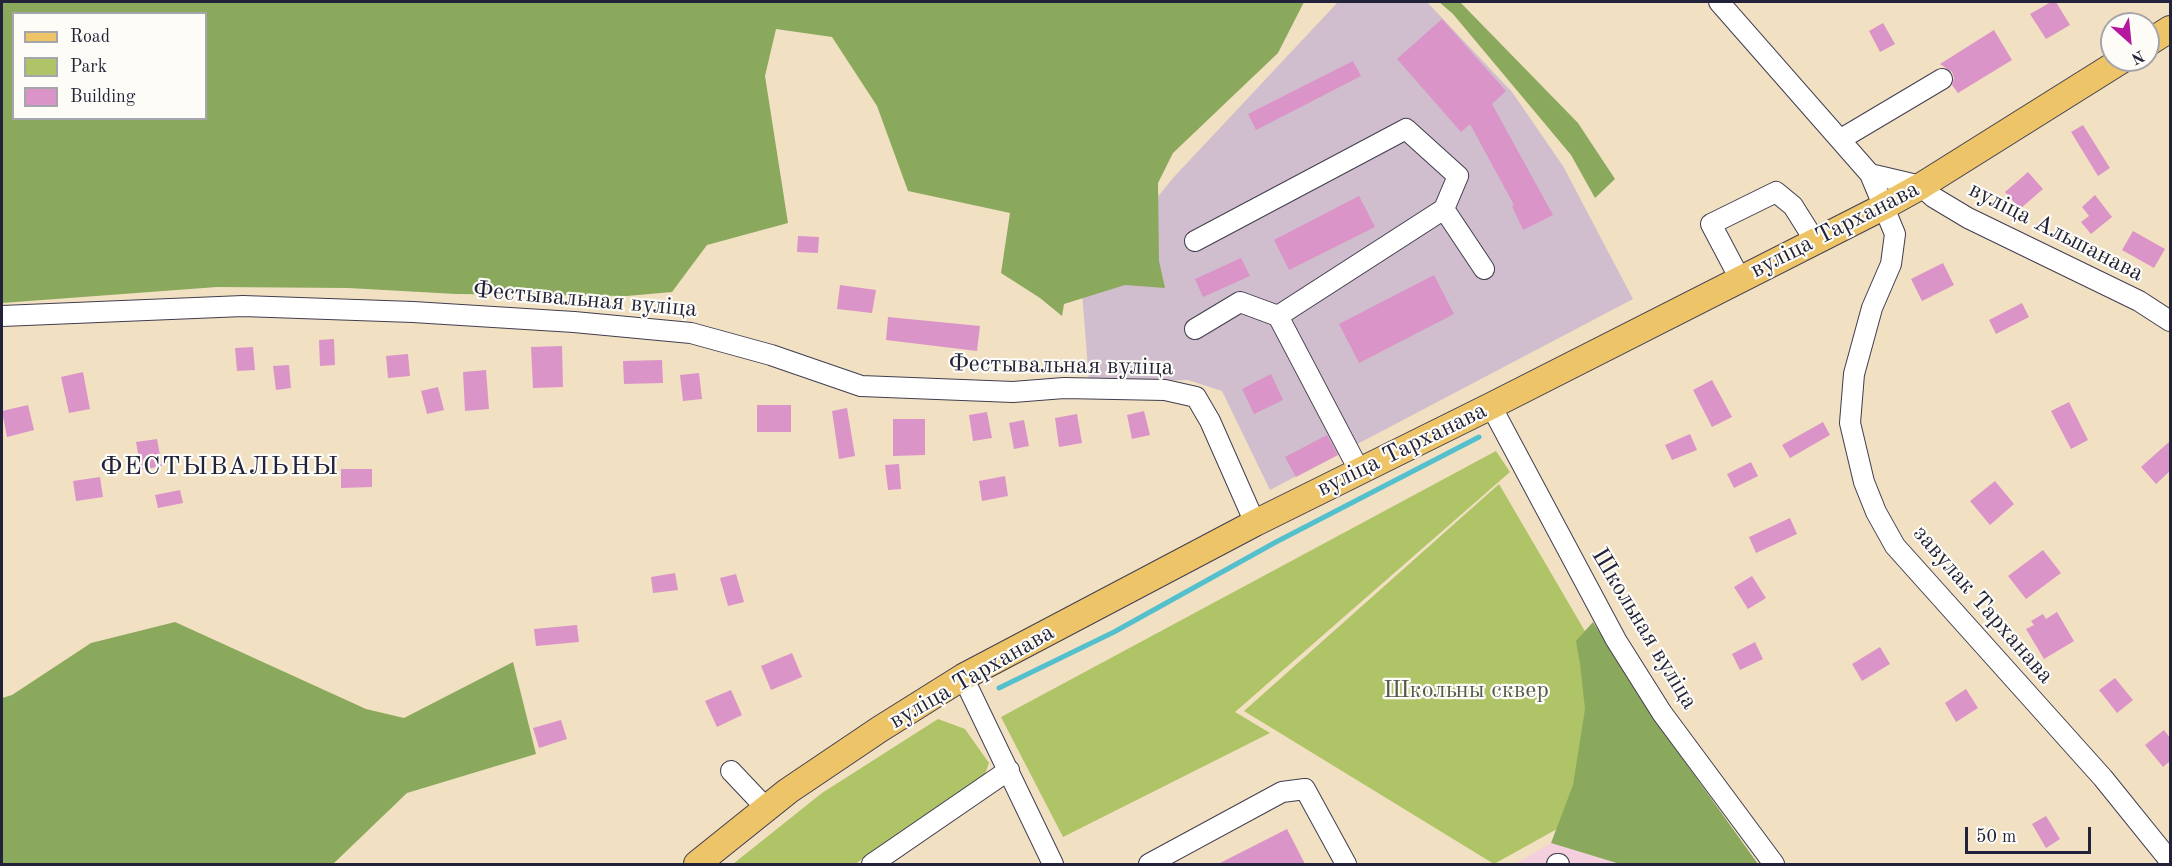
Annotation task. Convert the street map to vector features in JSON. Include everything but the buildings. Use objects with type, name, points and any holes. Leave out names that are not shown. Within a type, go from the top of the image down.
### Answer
[{"type":"main road","name":"вуліца Тарханава","points":[[696,864],[766,808],[880,729],[963,677],[1255,523],[1883,207],[1921,186],[2103,72]]},
{"type":"street","name":"завулак Тарханава","points":[[1719,2],[1870,174],[1895,234],[1891,264],[1872,308],[1854,374],[1851,423],[1864,482],[1876,512],[1895,546],[2103,778],[2170,861]]},
{"type":"street","points":[[1840,139],[1942,79]]},
{"type":"street","points":[[1195,242],[1406,129],[1458,176],[1444,209],[1278,316]]},
{"type":"street","points":[[1870,174],[1921,186]]},
{"type":"street","name":"вуліца Альшанава","points":[[1921,186],[1968,218],[2139,301],[2170,321]]},
{"type":"street","points":[[1740,279],[1711,224],[1776,192],[1793,206],[1815,241]]},
{"type":"street","points":[[1444,209],[1484,269]]},
{"type":"street","points":[[1195,329],[1240,302],[1278,316],[1359,470]]},
{"type":"street","name":"Фестывальная вуліца","points":[[2,316],[243,306],[413,312],[574,322],[691,333],[771,355],[861,386],[1013,392],[1064,388],[1165,390],[1196,397],[1210,421],[1255,523]]},
{"type":"street","name":"Школьная вуліца","points":[[1491,406],[1616,640],[1662,713],[1774,864]]},
{"type":"street","points":[[963,677],[1053,864]]},
{"type":"street","points":[[872,864],[1009,770]]},
{"type":"street","points":[[731,771],[766,808]]},
{"type":"street","points":[[1149,864],[1282,792],[1305,789],[1346,864]]},
{"type":"shaded area","points":[[1338,2],[1427,2],[1512,92],[1563,166],[1633,299],[1270,490],[1222,391],[1188,380],[1089,382],[1082,292],[1173,178]]},
{"type":"shaded area","points":[[1551,843],[1620,864],[1515,864]]},
{"type":"green space","points":[[2,2],[1304,2],[1278,53],[1173,153],[1158,183],[1159,261],[1165,288],[1125,285],[1064,304],[1062,316],[1040,298],[1001,273],[1010,213],[908,191],[877,106],[832,37],[776,29],[765,76],[788,223],[707,245],[672,292],[627,296],[456,294],[348,288],[217,287],[2,303]]},
{"type":"green space","points":[[1439,2],[1460,2],[1578,123],[1615,179],[1595,198],[1571,155],[1453,14]]},
{"type":"green space","points":[[1496,451],[1510,472],[1235,712],[1270,733],[1063,837],[1001,717]]},
{"type":"green space","name":"Школьны сквер","points":[[1499,484],[1631,710],[1557,829],[1494,864],[1244,711]]},
{"type":"green space","points":[[175,622],[366,709],[404,718],[513,662],[536,754],[407,793],[333,864],[2,864],[2,698],[12,695],[91,643]]},
{"type":"green space","points":[[1593,622],[1652,716],[1758,864],[1620,864],[1551,843],[1573,785],[1585,709],[1576,641]]},
{"type":"green space","points":[[938,719],[965,729],[989,763],[984,777],[855,864],[733,864],[822,793]]},
{"type":"waterway","points":[[999,688],[1114,632],[1276,542],[1479,437]]},
{"type":"district","name":"ФЕСТЫВАЛЬНЫ","points":[[220,467]]}]
